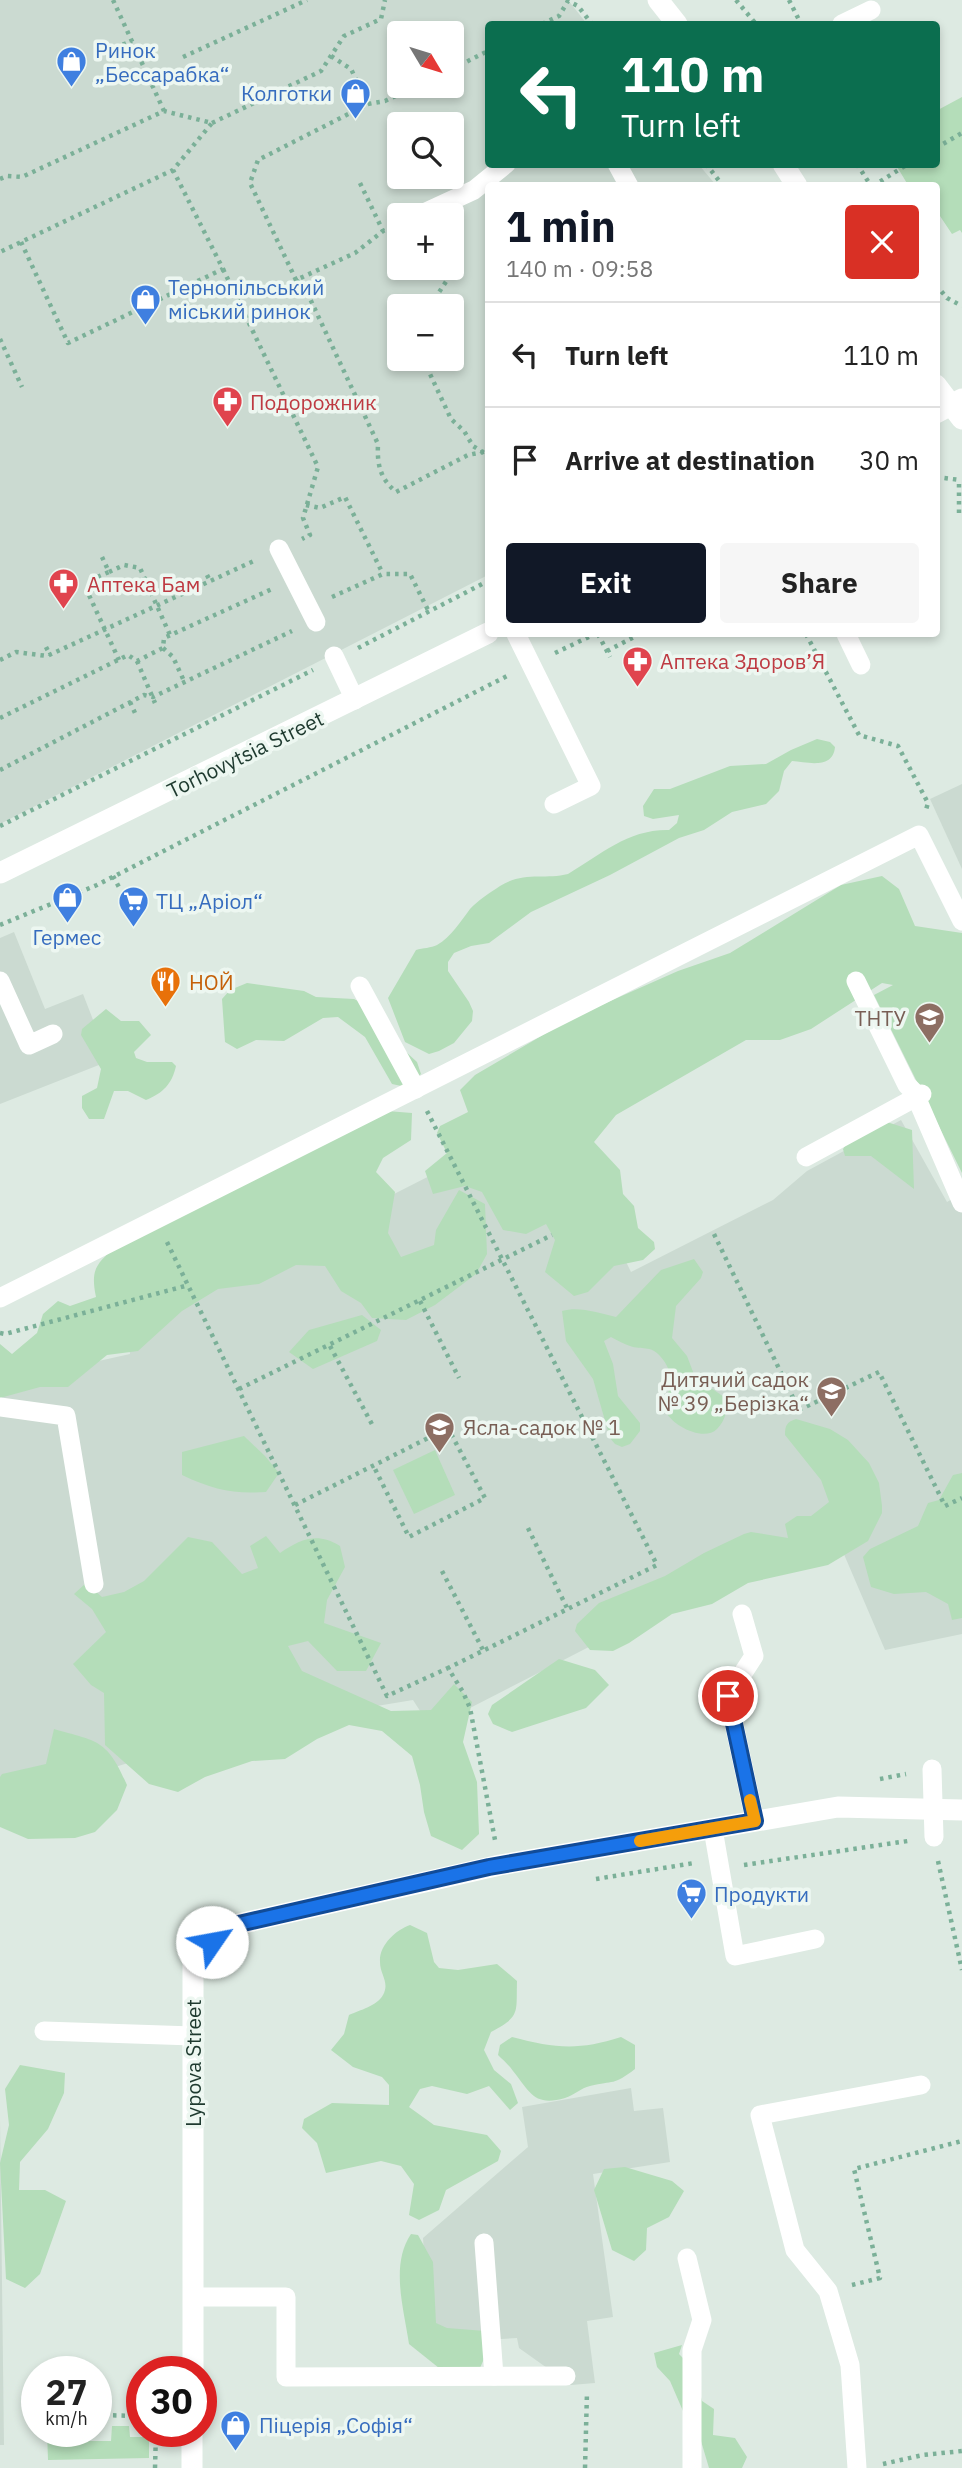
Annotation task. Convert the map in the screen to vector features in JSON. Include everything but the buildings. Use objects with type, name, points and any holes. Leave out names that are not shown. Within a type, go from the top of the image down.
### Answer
[{"type":"street","points":[[658,0],[675,21]]},
{"type":"street","points":[[940,391],[953,409]]},
{"type":"street","name":"Torhovytsia Street","points":[[0,873],[485,635]]},
{"type":"street","name":"Lypova Street","points":[[192,2356],[193,1959],[230,1926],[500,1865],[838,1807],[962,1810]]},
{"type":"street","points":[[192,2447],[192,2468]]},
{"type":"lane","points":[[848,21],[871,9]]},
{"type":"lane","points":[[446,203],[474,190],[501,168]]},
{"type":"lane","points":[[279,550],[313,616]]},
{"type":"lane","points":[[517,637],[592,786],[554,804]]},
{"type":"lane","points":[[847,637],[861,665]]},
{"type":"lane","points":[[335,657],[355,700]]},
{"type":"lane","points":[[0,1298],[919,835],[962,921]]},
{"type":"lane","points":[[0,981],[29,1045],[53,1034]]},
{"type":"lane","points":[[856,981],[907,1085],[919,1096],[962,1203]]},
{"type":"lane","points":[[360,986],[416,1089]]},
{"type":"lane","points":[[806,1157],[919,1096]]},
{"type":"lane","points":[[0,1407],[66,1416],[94,1584]]},
{"type":"lane","points":[[742,1614],[754,1656],[728,1696],[755,1821]]},
{"type":"lane","points":[[932,1769],[934,1837]]},
{"type":"lane","points":[[713,1829],[735,1956],[816,1939]]},
{"type":"lane","points":[[44,2031],[193,2036]]},
{"type":"lane","points":[[866,2467],[850,2365],[828,2291],[795,2250],[760,2115],[921,2085]]},
{"type":"lane","points":[[484,2243],[494,2376]]},
{"type":"lane","points":[[687,2258],[702,2320],[692,2350],[692,2468]]},
{"type":"lane","points":[[193,2297],[286,2297],[286,2376],[566,2376]]},
{"type":"path","points":[[113,0],[163,111]]},
{"type":"path","points":[[183,57],[307,0]]},
{"type":"path","points":[[0,252],[173,170],[212,123],[321,71],[344,36],[381,19],[385,0]]},
{"type":"path","points":[[550,21],[559,16],[567,0],[578,6],[590,21]]},
{"type":"path","points":[[736,0],[754,21]]},
{"type":"path","points":[[789,0],[800,21]]},
{"type":"path","points":[[99,54],[132,41]]},
{"type":"path","points":[[464,63],[485,52]]},
{"type":"path","points":[[331,56],[351,69],[368,104]]},
{"type":"path","points":[[146,74],[155,70]]},
{"type":"path","points":[[391,98],[368,104],[258,160],[250,183],[296,280],[305,288],[378,444],[377,465],[386,483],[396,492],[468,455],[485,452]]},
{"type":"path","points":[[0,179],[7,176],[22,177],[52,160],[163,111],[212,123]]},
{"type":"path","points":[[940,146],[962,133]]},
{"type":"path","points":[[709,168],[720,182]]},
{"type":"path","points":[[879,182],[901,168]]},
{"type":"path","points":[[0,660],[16,652],[50,655],[310,536],[303,518],[318,467],[173,170]]},
{"type":"path","points":[[360,183],[383,231]]},
{"type":"path","points":[[296,280],[355,253],[387,229]]},
{"type":"path","points":[[21,242],[68,343],[223,269]]},
{"type":"path","points":[[940,290],[947,298],[962,306]]},
{"type":"path","points":[[0,340],[22,387]]},
{"type":"path","points":[[429,371],[451,419],[464,430],[473,446],[485,452]]},
{"type":"path","points":[[940,478],[961,481],[959,513]]},
{"type":"path","points":[[306,505],[320,508],[345,497],[383,574]]},
{"type":"path","points":[[102,557],[109,572]]},
{"type":"path","points":[[119,660],[88,593],[95,578],[124,565],[140,568],[170,635]]},
{"type":"path","points":[[154,700],[203,677],[383,574],[410,574],[429,612]]},
{"type":"path","points":[[207,575],[210,581]]},
{"type":"path","points":[[163,648],[164,638],[293,579]]},
{"type":"path","points":[[0,826],[485,583]]},
{"type":"path","points":[[0,925],[113,876],[590,637]]},
{"type":"path","points":[[598,637],[610,657]]},
{"type":"path","points":[[607,651],[634,637]]},
{"type":"path","points":[[808,637],[859,735],[898,746],[928,803],[919,835]]},
{"type":"path","points":[[46,648],[50,655]]},
{"type":"path","points":[[163,648],[173,657],[182,685]]},
{"type":"path","points":[[137,661],[163,648]]},
{"type":"path","points":[[0,718],[128,655],[137,661],[154,700]]},
{"type":"path","points":[[0,770],[144,695],[154,700]]},
{"type":"path","points":[[130,702],[135,713]]},
{"type":"path","points":[[113,876],[120,889]]},
{"type":"path","points":[[157,1220],[387,1696],[657,1565],[416,1089]]},
{"type":"path","points":[[714,1234],[799,1410],[879,1372],[945,1506],[962,1498]]},
{"type":"path","points":[[239,1389],[552,1235]]},
{"type":"path","points":[[0,1333],[5,1334],[189,1285]]},
{"type":"path","points":[[420,1301],[459,1378]]},
{"type":"path","points":[[330,1346],[374,1428]]},
{"type":"path","points":[[295,1505],[373,1465],[448,1428],[485,1498],[409,1537],[373,1465]]},
{"type":"path","points":[[528,1528],[567,1608]]},
{"type":"path","points":[[442,1571],[483,1650]]},
{"type":"path","points":[[448,1668],[470,1708],[500,1865]]},
{"type":"path","points":[[585,1878],[604,1879],[696,1863],[720,1868],[934,1837],[962,1970]]},
{"type":"path","points":[[880,2278],[854,2169],[962,2141]]},
{"type":"path","points":[[585,2388],[585,2468]]},
{"type":"path","points":[[155,2468],[156,2447]]},
{"type":"path","points":[[866,2467],[923,2455],[962,2451]]},
{"type":"shaded area","name":"Тернопільський міський ринок","points":[[0,0],[568,0],[585,21],[485,21],[485,168],[702,168],[713,182],[485,182],[485,577],[0,824]]},
{"type":"shaded area","points":[[962,784],[962,869],[930,799]]},
{"type":"shaded area","points":[[14,932],[45,1009],[83,994],[109,1061],[0,1104],[0,938]]},
{"type":"shaded area","points":[[553,1113],[631,1272],[773,1200],[807,1171],[901,1120],[947,1202],[962,1193],[962,1634],[885,1650],[843,1552],[768,1555],[470,1708],[433,1731],[413,1700],[243,1728],[0,1802],[0,1383],[130,1354],[127,1330]]},
{"type":"shaded area","points":[[631,2088],[634,2111],[663,2108],[670,2162],[593,2174],[613,2317],[587,2321],[595,2383],[571,2385],[519,2348],[517,2338],[430,2343],[423,2238],[528,2147],[522,2107]]},
{"type":"shaded area","points":[[0,2119],[4,2445],[0,2445]]},
{"type":"green space","points":[[962,97],[962,233],[960,230],[952,234],[940,216],[940,182],[906,182],[898,168],[940,168],[940,109]]},
{"type":"green space","points":[[817,739],[830,742],[835,747],[830,759],[818,763],[792,761],[784,771],[779,791],[766,804],[732,812],[704,830],[679,838],[610,875],[531,912],[489,943],[454,953],[448,962],[448,971],[469,1002],[473,1011],[472,1021],[454,1043],[439,1051],[429,1054],[405,1042],[388,998],[416,950],[442,942],[484,897],[509,881],[568,874],[628,838],[669,830],[677,823],[679,815],[653,819],[644,816],[643,806],[654,789],[670,789],[730,766],[766,764]]},
{"type":"green space","points":[[882,876],[899,889],[915,926],[962,933],[962,1173],[874,995],[893,985],[882,983],[811,1029],[780,1040],[746,1040],[616,1115],[594,1142],[620,1170],[623,1194],[634,1206],[638,1228],[654,1242],[655,1249],[643,1260],[614,1266],[588,1292],[574,1296],[545,1272],[555,1240],[546,1224],[526,1234],[503,1230],[482,1192],[465,1186],[433,1194],[425,1171],[447,1153],[437,1133],[440,1126],[468,1112],[460,1090],[475,1075],[572,1018],[678,971],[730,953],[841,885]]},
{"type":"green space","points":[[247,983],[304,991],[316,997],[354,999],[364,1004],[393,1040],[417,1062],[421,1074],[406,1087],[392,1084],[365,1037],[338,1017],[323,1018],[284,1041],[256,1040],[237,1049],[225,1042],[222,999],[230,990]]},
{"type":"green space","points":[[106,1009],[121,1021],[139,1021],[151,1035],[134,1052],[136,1058],[147,1062],[172,1062],[176,1066],[169,1083],[157,1094],[146,1100],[128,1091],[114,1091],[104,1119],[89,1119],[82,1108],[82,1096],[97,1088],[101,1069],[81,1035],[82,1029]]},
{"type":"green space","points":[[387,1111],[412,1113],[411,1140],[383,1158],[376,1172],[395,1192],[388,1233],[401,1257],[434,1245],[436,1230],[459,1190],[485,1204],[487,1254],[476,1274],[435,1305],[406,1320],[372,1318],[361,1303],[341,1291],[325,1266],[296,1265],[259,1284],[218,1289],[182,1311],[138,1351],[107,1355],[68,1387],[40,1387],[0,1398],[0,1344],[12,1354],[37,1333],[43,1314],[58,1301],[70,1306],[96,1297],[94,1279],[97,1267],[117,1245]]},
{"type":"green space","points":[[871,1117],[912,1130],[914,1189],[871,1156],[845,1156],[843,1149],[859,1125]]},
{"type":"green space","points":[[694,1259],[703,1272],[701,1278],[676,1306],[672,1338],[687,1356],[695,1377],[727,1399],[724,1418],[717,1429],[705,1434],[689,1431],[675,1422],[665,1407],[670,1381],[667,1365],[653,1350],[630,1346],[611,1337],[604,1341],[613,1364],[618,1396],[640,1423],[640,1431],[630,1444],[622,1447],[610,1438],[593,1379],[566,1341],[562,1311],[582,1310],[616,1317],[661,1270]]},
{"type":"green space","points":[[362,1315],[381,1330],[377,1341],[313,1369],[289,1352],[309,1330]]},
{"type":"green space","points":[[796,1419],[830,1429],[848,1440],[869,1463],[879,1483],[882,1513],[868,1541],[828,1565],[748,1583],[712,1604],[672,1614],[613,1651],[590,1650],[575,1631],[577,1624],[599,1603],[665,1576],[744,1534],[751,1532],[788,1538],[785,1524],[797,1516],[811,1516],[829,1502],[821,1480],[785,1435],[787,1424]]},
{"type":"green space","points":[[244,1436],[279,1473],[266,1492],[223,1490],[182,1475],[182,1452]]},
{"type":"green space","points":[[435,1450],[455,1495],[414,1514],[393,1470]]},
{"type":"green space","points":[[962,1473],[962,1618],[952,1620],[948,1604],[926,1592],[894,1594],[871,1587],[863,1557],[870,1549],[918,1526],[928,1503],[939,1500],[953,1475]]},
{"type":"green space","points":[[266,1536],[280,1553],[302,1541],[316,1538],[340,1546],[345,1567],[327,1600],[324,1623],[381,1643],[366,1671],[337,1671],[308,1641],[288,1646],[302,1671],[391,1711],[431,1710],[454,1684],[472,1702],[463,1742],[477,1782],[479,1834],[462,1850],[431,1836],[412,1756],[382,1731],[349,1725],[317,1739],[285,1759],[252,1761],[205,1777],[178,1792],[149,1784],[105,1745],[104,1693],[91,1685],[73,1664],[106,1632],[92,1609],[74,1594],[86,1583],[102,1597],[124,1592],[144,1581],[188,1537],[212,1542],[242,1574],[258,1568],[250,1546]]},
{"type":"green space","points":[[559,1659],[595,1670],[609,1685],[586,1708],[512,1732],[493,1724],[488,1714],[492,1705]]},
{"type":"green space","points":[[54,1729],[100,1745],[114,1759],[127,1785],[117,1810],[95,1832],[75,1838],[28,1839],[0,1827],[0,1777],[2,1774],[46,1764]]},
{"type":"green space","points":[[410,1925],[427,1933],[434,1962],[439,1968],[458,1970],[497,1964],[517,1981],[515,2012],[508,2022],[491,2032],[484,2050],[494,2070],[511,2084],[518,2103],[510,2110],[489,2086],[467,2094],[432,2086],[420,2089],[409,2107],[434,2125],[487,2135],[501,2151],[498,2161],[446,2190],[439,2210],[419,2220],[409,2215],[414,2184],[401,2166],[381,2161],[326,2173],[317,2143],[302,2128],[304,2119],[332,2103],[389,2105],[389,2085],[382,2077],[353,2067],[331,2050],[344,2034],[349,2015],[373,2005],[383,1995],[385,1982],[380,1967],[382,1950],[394,1934]]},
{"type":"green space","points":[[512,2037],[541,2044],[579,2046],[621,2037],[635,2045],[635,2069],[617,2080],[587,2087],[565,2098],[546,2101],[534,2096],[498,2055],[500,2045]]},
{"type":"green space","points":[[20,2065],[65,2073],[64,2093],[48,2129],[20,2162],[19,2190],[45,2190],[66,2201],[40,2274],[25,2288],[6,2279],[0,2163],[9,2125],[5,2089]]},
{"type":"green space","points":[[625,2167],[672,2181],[684,2191],[669,2217],[647,2228],[646,2250],[634,2261],[612,2250],[594,2190],[604,2169]]},
{"type":"green space","points":[[411,2234],[418,2235],[433,2262],[436,2323],[447,2328],[485,2331],[489,2347],[480,2368],[444,2372],[409,2344],[400,2273],[401,2259]]},
{"type":"green space","points":[[682,2345],[679,2354],[694,2369],[702,2401],[714,2409],[713,2435],[735,2438],[747,2457],[742,2468],[709,2468],[701,2441],[686,2418],[670,2381],[657,2367],[654,2353]]},
{"type":"green space","points":[[112,2426],[126,2426],[126,2447],[149,2447],[149,2458],[48,2460],[48,2447],[112,2447]]},
{"type":"slow traffic","points":[[640,1841],[755,1821],[750,1800]]},
{"type":"place","name":"Ринок „Бессарабка“","points":[[72,89]]},
{"type":"place","name":"Колготки","points":[[355,120]]},
{"type":"place","name":"Тернопільський міський ринок","points":[[145,326]]},
{"type":"place","name":"Подорожник","points":[[227,429]]},
{"type":"place","name":"Аптека Бам","points":[[64,611]]},
{"type":"place","name":"Аптека Здоров’Я","points":[[637,688]]},
{"type":"place","name":"Гермес","points":[[67,924]]},
{"type":"place","name":"ТЦ „Аріол“","points":[[133,928]]},
{"type":"place","name":"НОЙ","points":[[166,1009]]},
{"type":"place","name":"ТНТУ","points":[[929,1045]]},
{"type":"place","name":"Дитячий садок № 39 „Берізка“","points":[[832,1418]]},
{"type":"place","name":"Ясла-садок № 1","points":[[440,1454]]},
{"type":"place","name":"Продукти","points":[[691,1921]]},
{"type":"place","name":"Піцерія „Софія“","points":[[236,2452]]},
{"type":"route","points":[[212,1942],[230,1926],[464,1873],[755,1821],[728,1696]]}]
